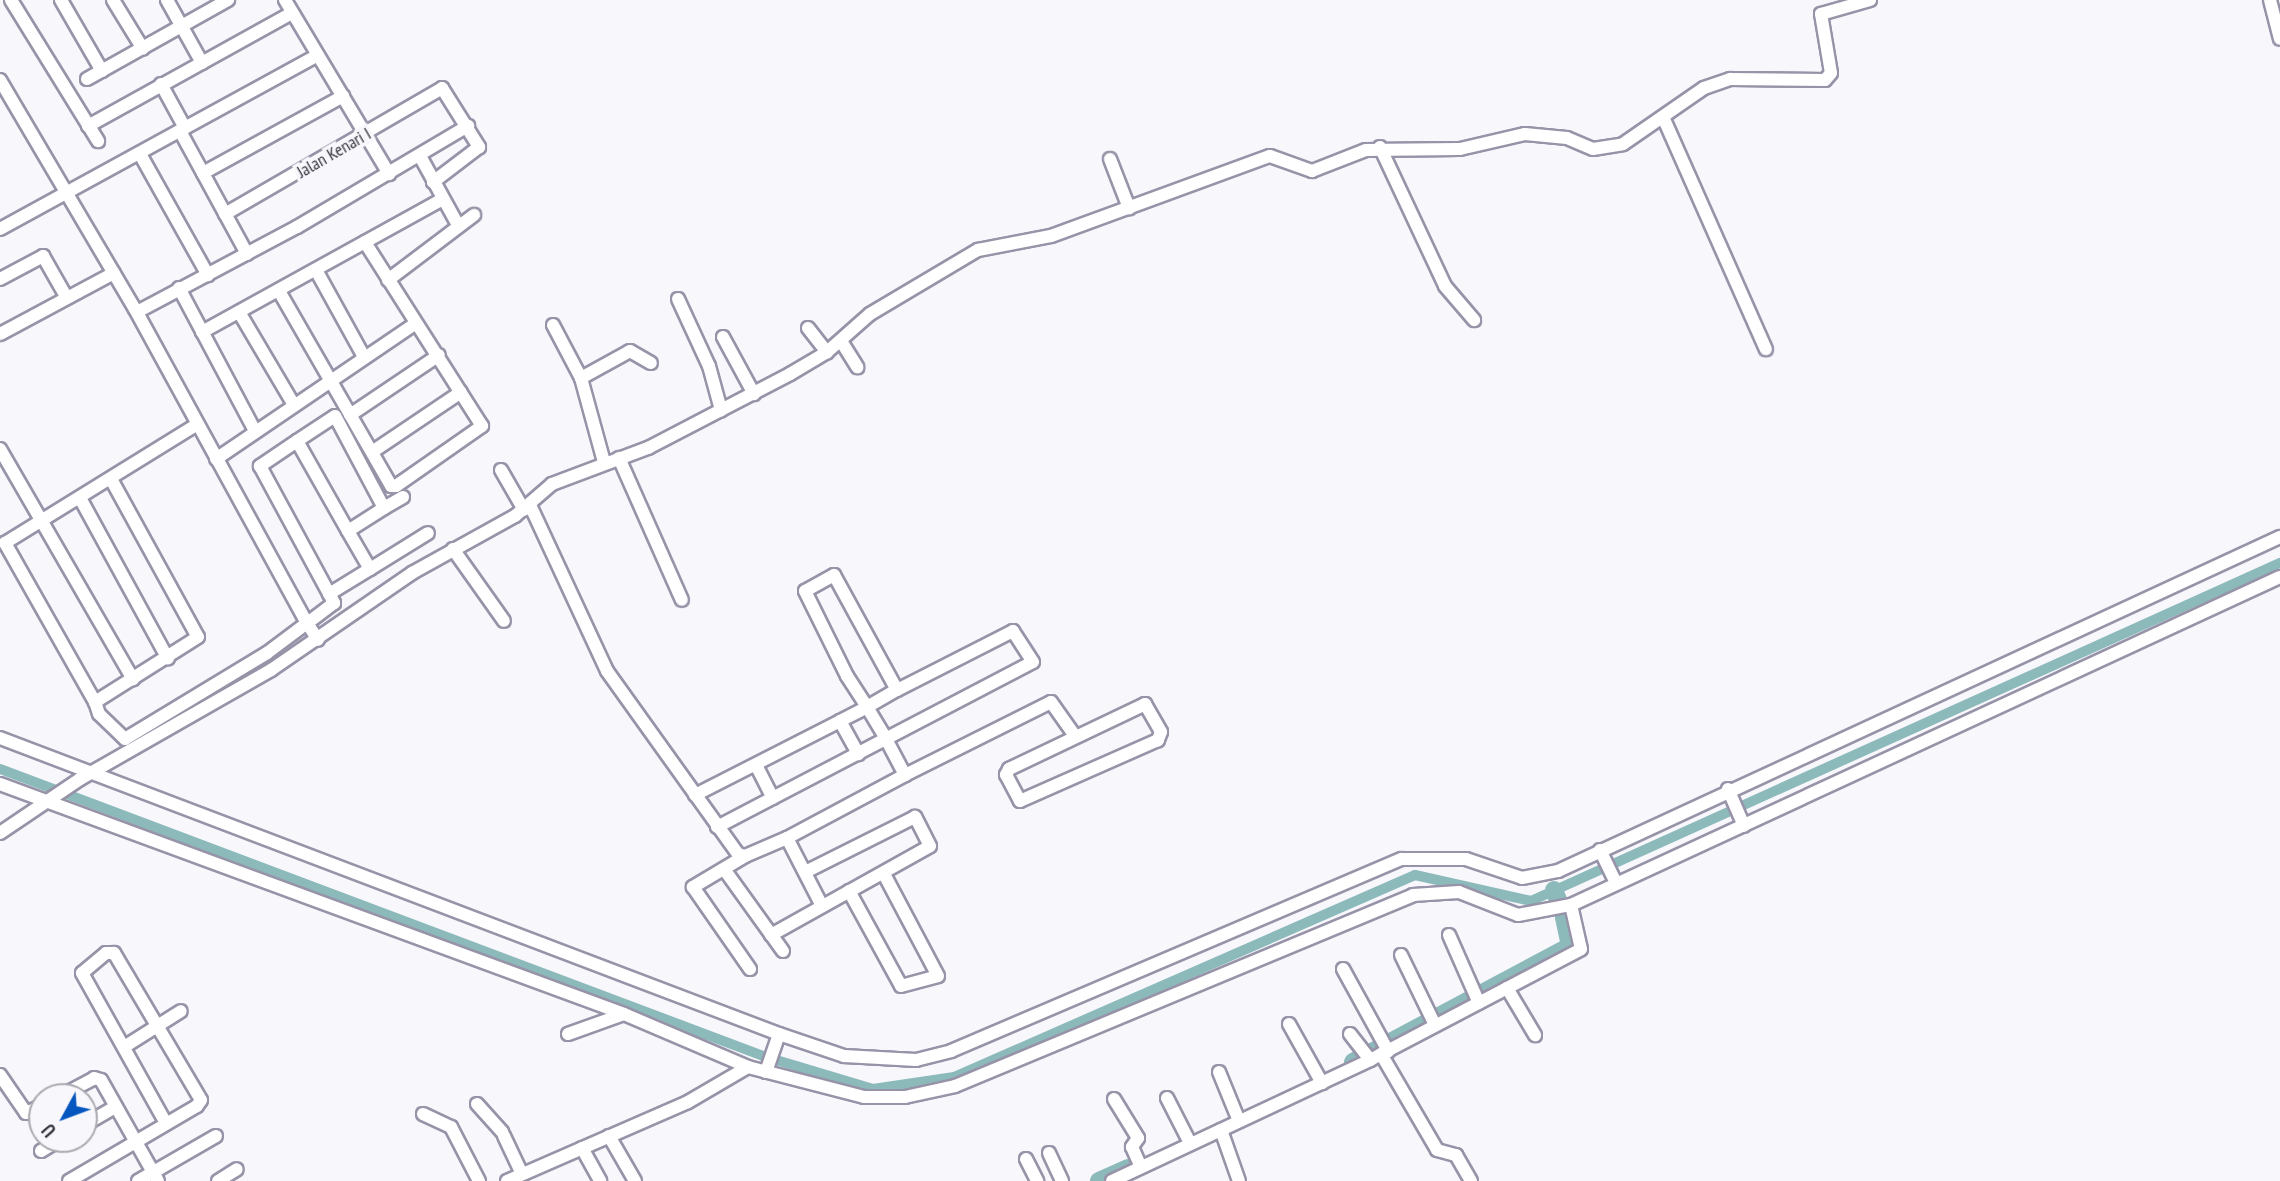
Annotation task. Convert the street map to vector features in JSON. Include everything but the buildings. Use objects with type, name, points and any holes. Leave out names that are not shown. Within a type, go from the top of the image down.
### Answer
[{"type":"street","points":[[11,0],[98,141]]},
{"type":"street","points":[[61,0],[102,71]]},
{"type":"street","points":[[113,0],[143,49]]},
{"type":"street","points":[[167,0],[202,63]]},
{"type":"street","points":[[285,0],[389,174]]},
{"type":"street","points":[[0,833],[86,776],[318,640],[453,550],[527,507],[568,475],[619,458],[754,394],[827,352],[870,314],[978,250],[1051,236],[1270,156],[1312,171],[1380,148],[1460,149],[1525,134],[1554,135],[1604,149],[1648,131],[1662,117],[1704,88],[1730,79],[1825,80],[1831,73],[1821,14],[1870,0]]},
{"type":"street","points":[[2270,0],[2280,39]]},
{"type":"street","points":[[87,79],[225,1]]},
{"type":"street","points":[[88,126],[292,13]]},
{"type":"street","points":[[0,229],[318,55]]},
{"type":"street","points":[[0,80],[114,273],[196,425],[318,640]]},
{"type":"street","points":[[161,84],[203,173],[247,254]]},
{"type":"street","name":"Jalan Kenari I","points":[[225,214],[366,135],[442,88],[468,127]]},
{"type":"street","points":[[203,173],[343,96]]},
{"type":"street","points":[[1662,117],[1766,349]]},
{"type":"street","points":[[136,312],[247,254],[468,127],[478,150],[433,182]]},
{"type":"street","points":[[1380,148],[1426,251],[1474,320]]},
{"type":"street","points":[[140,154],[208,275]]},
{"type":"street","points":[[420,156],[441,200],[458,225]]},
{"type":"street","points":[[1110,159],[1129,208]]},
{"type":"street","points":[[202,332],[441,200]]},
{"type":"street","points":[[388,280],[474,215]]},
{"type":"street","points":[[279,290],[372,452],[396,486],[482,428],[439,355],[415,324],[365,242]]},
{"type":"street","points":[[0,279],[43,256],[67,298]]},
{"type":"street","points":[[316,270],[365,357]]},
{"type":"street","points":[[0,334],[114,273]]},
{"type":"street","points":[[180,288],[256,431]]},
{"type":"street","points":[[678,299],[709,366],[720,410]]},
{"type":"street","points":[[240,312],[294,405]]},
{"type":"street","points":[[216,459],[415,324]]},
{"type":"street","points":[[553,324],[582,378],[604,462]]},
{"type":"street","points":[[808,328],[827,352]]},
{"type":"street","points":[[723,338],[754,394]]},
{"type":"street","points":[[841,341],[856,367]]},
{"type":"street","points":[[582,378],[630,351],[652,363]]},
{"type":"street","points":[[350,415],[439,355]]},
{"type":"street","points":[[372,452],[461,392]]},
{"type":"street","points":[[106,764],[125,739],[267,653],[334,603],[260,467],[335,416],[384,508]]},
{"type":"street","points":[[125,739],[99,714],[95,702],[5,543],[196,425]]},
{"type":"street","points":[[297,441],[370,569]]},
{"type":"street","points":[[0,449],[39,521],[133,679]]},
{"type":"street","points":[[619,458],[682,600]]},
{"type":"street","points":[[501,470],[527,507],[607,671],[732,849],[745,856]]},
{"type":"street","points":[[95,702],[168,659],[198,637],[111,479]]},
{"type":"street","points":[[348,531],[402,497]]},
{"type":"street","points":[[80,498],[168,659]]},
{"type":"street","points":[[329,594],[428,533]]},
{"type":"street","points":[[0,738],[86,776],[778,1038],[879,1062],[934,1057],[1402,859],[1465,859],[1522,878],[1538,877],[1602,854],[1729,791],[2280,537]]},
{"type":"street","points":[[453,550],[504,621]]},
{"type":"street","points":[[897,691],[838,577],[808,587],[817,616],[905,775]]},
{"type":"street","points":[[0,784],[624,1014],[748,1067],[863,1097],[939,1092],[1413,894],[1459,892],[1518,915],[1571,905],[1614,879],[1744,824],[2280,577]]},
{"type":"street","points":[[695,795],[1013,631],[1020,634],[1033,662],[717,827]]},
{"type":"street","points":[[750,969],[694,892],[695,884],[745,856],[787,838],[1051,702],[1075,736]]},
{"type":"street","points":[[1141,704],[1148,706],[1161,732],[1158,740],[1022,803],[1006,771],[1075,736],[1141,704]]},
{"type":"street","points":[[840,721],[858,754]]},
{"type":"street","points":[[755,765],[773,798]]},
{"type":"street","points":[[1729,791],[1744,824]]},
{"type":"street","points":[[771,934],[931,849],[915,817],[805,872]]},
{"type":"street","points":[[787,838],[821,906]]},
{"type":"street","points":[[1602,854],[1614,879]]},
{"type":"street","points":[[724,869],[783,951]]},
{"type":"street","points":[[849,891],[901,986],[938,976],[884,874]]},
{"type":"street","points":[[1112,1181],[1140,1163],[1220,1130],[1237,1118],[1377,1052],[1477,999],[1507,988],[1583,947],[1571,905]]},
{"type":"street","points":[[1449,935],[1477,999]]},
{"type":"street","points":[[69,1181],[166,1123],[201,1100],[114,953],[85,966],[82,973],[166,1123]]},
{"type":"street","points":[[1401,955],[1433,1021]]},
{"type":"street","points":[[1343,969],[1377,1052],[1437,1150],[1455,1154],[1471,1181]]},
{"type":"street","points":[[1507,988],[1535,1035]]},
{"type":"street","points":[[124,1047],[181,1011]]},
{"type":"street","points":[[569,1034],[624,1014]]},
{"type":"street","points":[[1290,1024],[1320,1080]]},
{"type":"street","points":[[1350,1034],[1377,1052]]},
{"type":"street","points":[[766,1070],[778,1038]]},
{"type":"street","points":[[507,1181],[688,1101],[748,1067]]},
{"type":"street","points":[[1219,1072],[1237,1118]]},
{"type":"street","points":[[0,1075],[26,1113],[28,1112]]},
{"type":"street","points":[[84,1083],[94,1077],[116,1107],[155,1177]]},
{"type":"street","points":[[1167,1098],[1189,1141]]},
{"type":"street","points":[[1114,1099],[1138,1138],[1132,1147],[1140,1163]]},
{"type":"street","points":[[477,1104],[503,1134],[522,1174]]},
{"type":"street","points":[[98,1117],[116,1107]]},
{"type":"street","points":[[423,1114],[451,1127],[479,1181]]},
{"type":"street","points":[[1220,1130],[1239,1181]]},
{"type":"street","points":[[138,1181],[155,1177],[216,1136]]},
{"type":"street","points":[[609,1136],[635,1181]]},
{"type":"street","points":[[582,1148],[600,1181]]},
{"type":"street","points":[[1049,1153],[1062,1181]]},
{"type":"street","points":[[1026,1159],[1037,1181]]},
{"type":"street","points":[[218,1181],[237,1169]]},
{"type":"waterway","points":[[0,769],[763,1056],[873,1089],[954,1077],[1415,875],[1531,901],[2280,563]]},
{"type":"waterway","points":[[1554,890],[1558,900]]},
{"type":"waterway","points":[[1353,1062],[1570,946],[1564,917]]},
{"type":"waterway","points":[[1099,1181],[1128,1168]]}]
